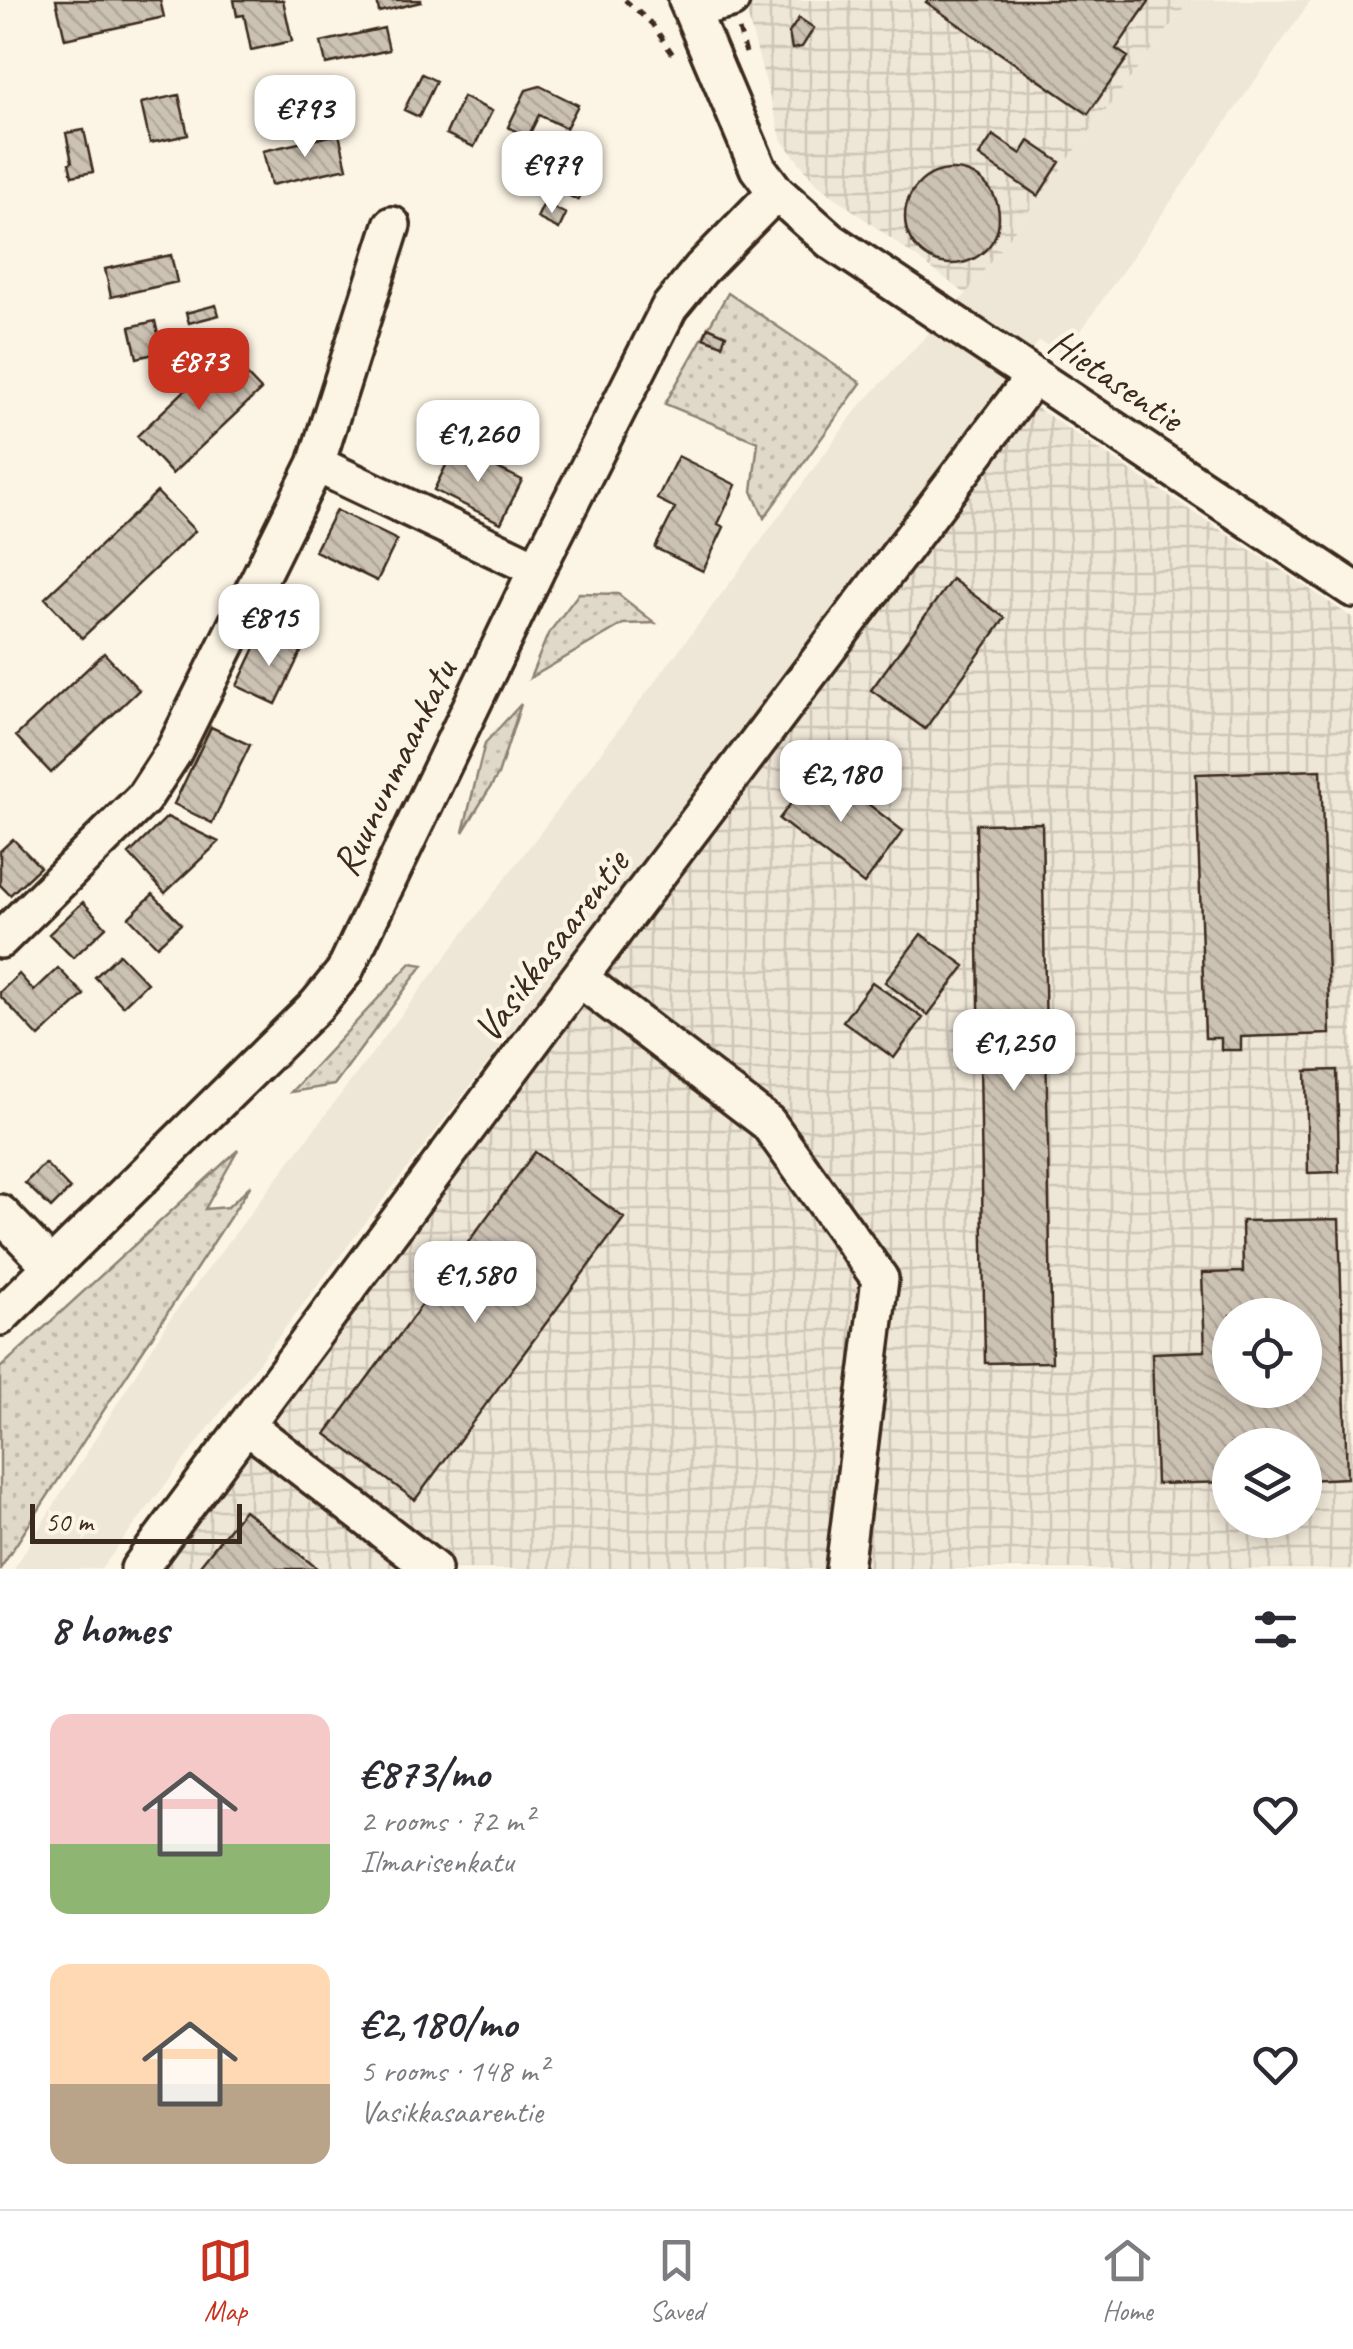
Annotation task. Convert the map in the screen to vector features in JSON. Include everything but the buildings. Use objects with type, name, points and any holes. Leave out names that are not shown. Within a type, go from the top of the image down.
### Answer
[{"type":"street","points":[[690,4],[730,0]]},
{"type":"street","name":"Hietasentie","points":[[690,4],[758,168],[776,192],[831,241],[1353,590]]},
{"type":"street","name":"Ruununmaankatu","points":[[0,1317],[344,972],[537,569],[668,308],[701,268],[776,192]]},
{"type":"street","points":[[0,940],[143,800],[173,753],[316,464],[392,224]]},
{"type":"street","name":"Vasikkasaarentie","points":[[139,1569],[1034,376]]},
{"type":"street","points":[[316,464],[537,569]]},
{"type":"street","points":[[579,978],[768,1124],[880,1279],[844,1569]]},
{"type":"street","points":[[0,1213],[51,1266]]},
{"type":"street","points":[[246,1426],[433,1569]]},
{"type":"path","points":[[625,0],[652,24],[678,62]]},
{"type":"path","points":[[730,0],[749,61]]},
{"type":"shaded area","points":[[743,0],[1190,0],[966,294],[817,184],[782,141]]},
{"type":"shaded area","points":[[1190,0],[1311,0],[1064,355],[1039,341],[101,1569],[14,1569],[170,1319],[739,571],[858,408],[966,294]]},
{"type":"shaded area","points":[[728,293],[861,383],[764,518],[752,491],[758,442],[665,404]]},
{"type":"shaded area","points":[[1034,406],[1353,618],[1353,1569],[154,1569]]},
{"type":"shaded area","points":[[579,593],[618,594],[655,623],[623,624],[530,678],[548,634]]},
{"type":"shaded area","points":[[521,704],[498,775],[463,832],[485,743]]},
{"type":"shaded area","points":[[411,963],[423,965],[334,1085],[291,1092]]},
{"type":"shaded area","points":[[238,1150],[205,1209],[228,1207],[251,1185],[0,1569],[0,1368]]}]
